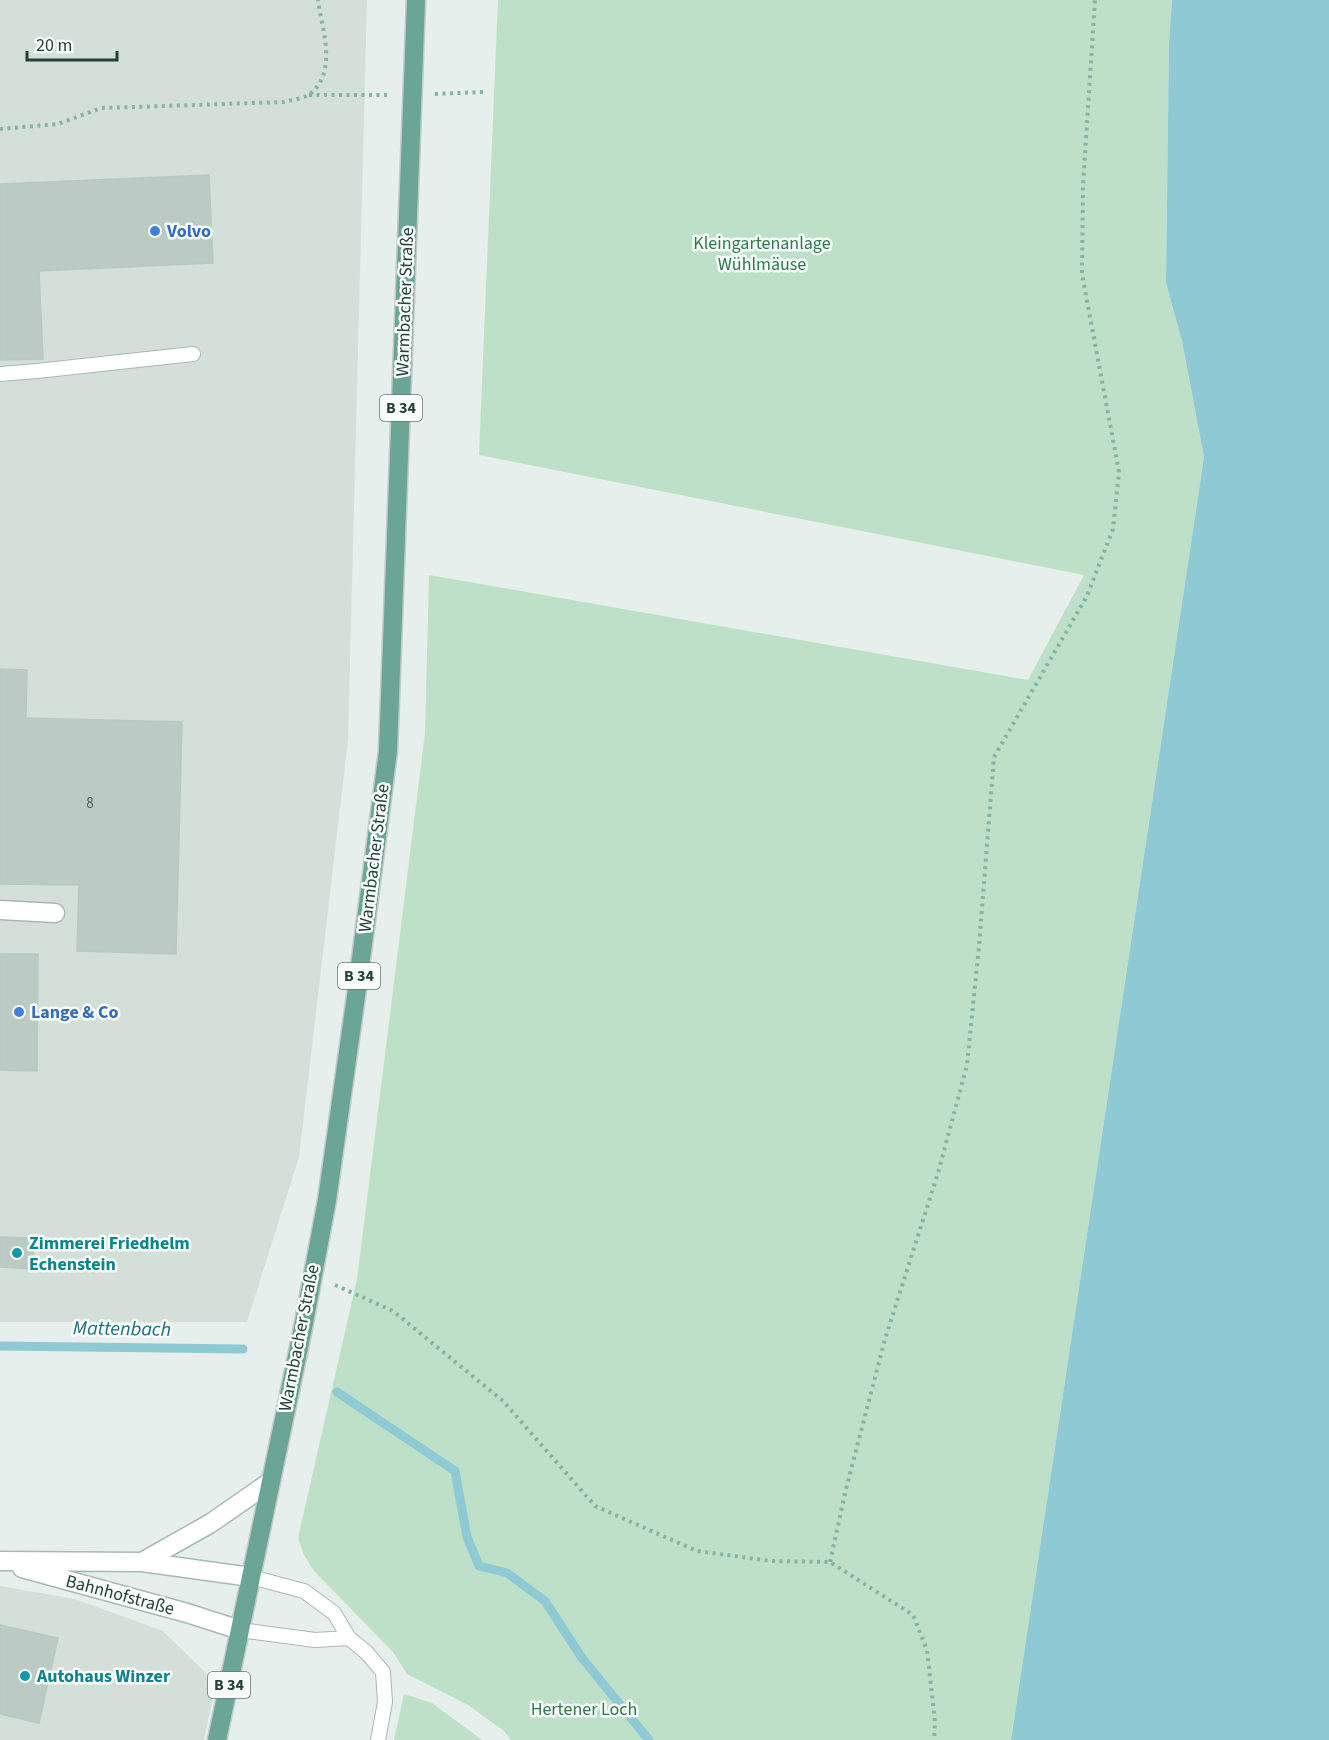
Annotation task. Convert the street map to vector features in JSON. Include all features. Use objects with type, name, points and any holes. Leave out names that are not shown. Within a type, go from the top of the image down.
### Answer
[{"type":"main road","name":"Warmbacher Straße","points":[[217,1740],[303,1328],[327,1200],[388,751],[416,0]]},
{"type":"street","points":[[0,910],[56,913]]},
{"type":"street","name":"Bahnhofstraße","points":[[142,1562],[211,1522],[270,1482]]},
{"type":"street","name":"Bahnhofstraße","points":[[0,1562],[142,1562],[251,1577]]},
{"type":"street","name":"Bahnhofstraße","points":[[0,1562],[187,1613],[240,1630]]},
{"type":"lane","points":[[0,374],[37,372],[193,354]]},
{"type":"lane","points":[[251,1577],[304,1591],[334,1613],[349,1638],[367,1653],[383,1672],[385,1702],[378,1740]]},
{"type":"lane","points":[[240,1630],[315,1640],[349,1638]]},
{"type":"path","points":[[0,129],[58,124],[100,108],[283,102],[308,95],[321,81],[328,63],[318,0]]},
{"type":"path","points":[[830,1562],[846,1489],[885,1339],[938,1173],[967,1065],[994,757],[1087,596],[1113,529],[1119,472],[1082,274],[1083,185],[1095,0]]},
{"type":"path","points":[[312,1275],[393,1311],[412,1326],[503,1401],[595,1506],[697,1551],[771,1561],[830,1562],[913,1615],[927,1650],[935,1722],[934,1740]]},
{"type":"shaded area","points":[[0,0],[367,0],[348,740],[299,1157],[247,1322],[0,1322]]},
{"type":"shaded area","points":[[0,1586],[75,1599],[163,1631],[216,1683],[204,1740],[0,1740]]},
{"type":"green space","points":[[498,0],[1172,0],[1169,43],[1166,283],[1182,341],[1204,457],[1011,1740],[511,1740],[504,1731],[468,1705],[407,1674],[393,1652],[314,1571],[304,1555],[298,1538],[357,1279],[425,733],[429,575],[1028,680],[1084,575],[479,455]]},
{"type":"green space","points":[[404,1694],[432,1703],[482,1740],[394,1740]]},
{"type":"water","points":[[1172,0],[1329,0],[1329,1740],[1011,1740],[1204,457],[1182,341],[1166,283],[1169,43]]},
{"type":"building","points":[[209,175],[213,263],[39,271],[43,359],[0,360],[0,184]]},
{"type":"building","points":[[0,669],[27,670],[26,718],[182,722],[176,954],[77,951],[79,885],[0,884]]},
{"type":"building","name":"Lange & Co","points":[[0,954],[38,954],[37,1071],[0,1070]]},
{"type":"building","name":"Zimmerei Friedhelm Echenstein","points":[[0,1237],[34,1238],[33,1269],[0,1267]]},
{"type":"building","name":"Autohaus Winzer","points":[[0,1625],[58,1638],[39,1723],[0,1714]]},
{"type":"waterway","name":"Mattenbach","points":[[0,1346],[243,1349]]},
{"type":"waterway","points":[[337,1392],[455,1471],[467,1537],[479,1566],[507,1573],[545,1601],[582,1658],[649,1740]]},
{"type":"place","name":"Volvo","points":[[155,231]]},
{"type":"place","name":"Lange & Co","points":[[19,1012]]},
{"type":"place","name":"Zimmerei Friedhelm Echenstein","points":[[17,1253]]},
{"type":"place","name":"Autohaus Winzer","points":[[25,1676]]},
{"type":"park label","name":"Kleingartenanlage Wühlmäuse","points":[[762,253]]},
{"type":"park label","name":"Hertener Loch","points":[[584,1709]]}]
